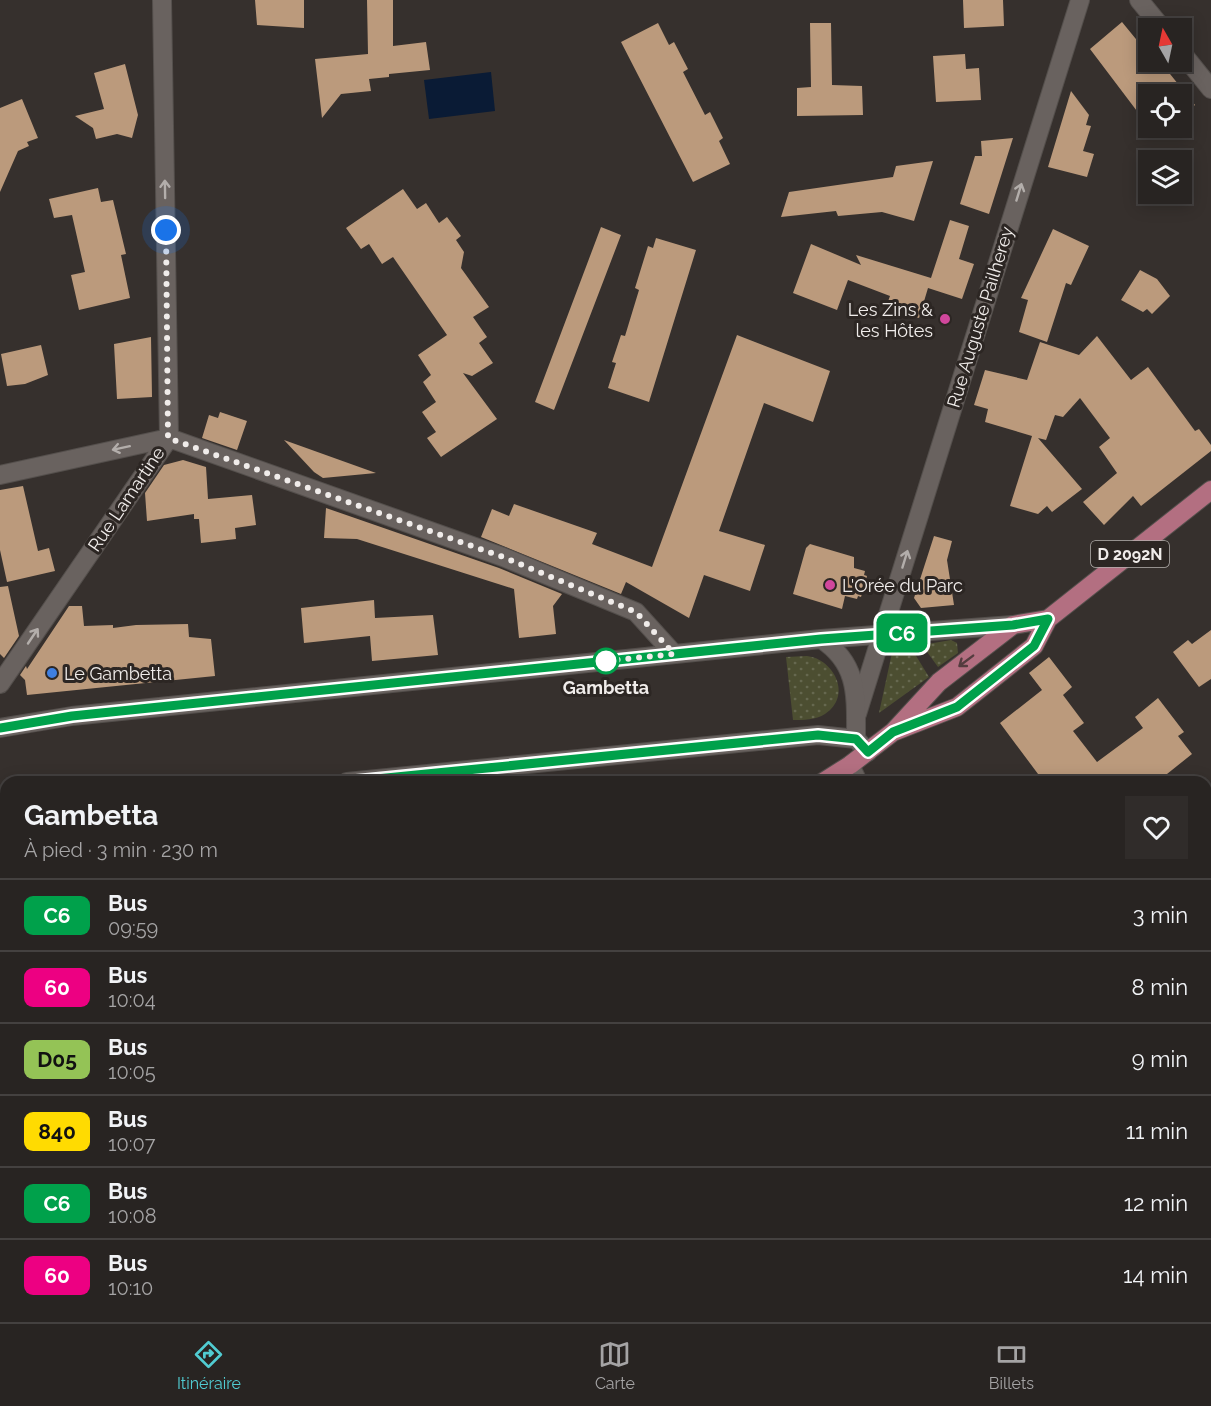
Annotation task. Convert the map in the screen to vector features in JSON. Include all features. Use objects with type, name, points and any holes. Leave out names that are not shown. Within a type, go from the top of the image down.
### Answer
[{"type":"main road","name":"D 2092N","points":[[854,773],[862,745],[957,707],[1034,646],[1048,619],[1211,490]]},
{"type":"main road","name":"D 2092N","points":[[893,732],[939,682],[1013,625],[1048,619]]},
{"type":"street","name":"Rue Lamartine","points":[[0,684],[168,438],[162,0]]},
{"type":"street","name":"Rue Auguste Pailherey","points":[[856,717],[1080,0]]},
{"type":"street","points":[[1139,0],[1154,18]]},
{"type":"street","points":[[1192,65],[1211,89]]},
{"type":"street","points":[[0,475],[168,438],[503,557],[636,612],[674,654]]},
{"type":"street","points":[[0,728],[72,716],[821,639],[1013,625]]},
{"type":"street","points":[[407,776],[818,735],[862,745],[856,717],[852,675],[844,658],[821,639]]},
{"type":"green space","points":[[951,640],[957,643],[958,653],[938,667],[922,645]]},
{"type":"green space","points":[[910,646],[929,677],[879,713],[893,648]]},
{"type":"green space","points":[[807,656],[817,659],[832,671],[837,679],[838,698],[833,706],[821,716],[793,720],[786,657]]},
{"type":"water","points":[[491,72],[495,111],[429,119],[424,80]]},
{"type":"building","points":[[255,0],[304,0],[304,28],[257,25]]},
{"type":"building","points":[[367,0],[393,0],[393,46],[426,42],[430,70],[389,74],[389,77],[369,79],[371,91],[341,94],[322,118],[315,59],[368,54]]},
{"type":"building","points":[[963,0],[1003,0],[1004,26],[964,28]]},
{"type":"building","points":[[1122,22],[1138,42],[1138,72],[1168,72],[1178,84],[1138,84],[1138,112],[1090,49]]},
{"type":"building","points":[[658,23],[669,45],[674,42],[688,69],[683,72],[705,115],[710,112],[723,138],[719,141],[730,164],[693,182],[621,42]]},
{"type":"building","points":[[810,23],[831,23],[832,85],[862,86],[863,115],[797,116],[797,88],[811,87]]},
{"type":"building","points":[[965,54],[966,69],[979,68],[981,100],[936,102],[933,56]]},
{"type":"building","points":[[125,64],[138,115],[132,138],[117,134],[96,139],[93,128],[75,116],[104,109],[94,73]]},
{"type":"building","points":[[1071,91],[1089,115],[1086,125],[1091,126],[1083,151],[1094,154],[1087,177],[1048,167]]},
{"type":"building","points":[[22,99],[38,138],[27,142],[29,146],[18,151],[0,192],[0,108]]},
{"type":"building","points":[[1013,138],[989,214],[960,204],[975,156],[982,156],[981,141]]},
{"type":"building","points":[[933,161],[914,221],[882,212],[838,216],[836,211],[781,217],[789,192],[893,177],[896,166]]},
{"type":"building","points":[[98,188],[101,202],[113,200],[126,254],[121,255],[130,298],[79,310],[71,275],[85,272],[72,215],[54,218],[49,199]]},
{"type":"building","points":[[403,189],[417,209],[426,203],[439,223],[447,217],[461,236],[456,240],[464,252],[461,268],[489,307],[473,317],[487,337],[479,343],[493,363],[472,376],[463,373],[497,419],[441,457],[427,438],[436,432],[422,412],[436,402],[423,382],[431,375],[418,355],[447,335],[393,257],[382,264],[369,244],[361,249],[346,228]]},
{"type":"building","points":[[950,220],[969,226],[959,259],[974,264],[962,299],[928,288],[919,318],[886,307],[890,296],[848,280],[837,310],[793,293],[811,244],[861,265],[856,255],[931,278]]},
{"type":"building","points":[[601,227],[621,235],[554,410],[535,402]]},
{"type":"building","points":[[1053,229],[1089,246],[1071,285],[1066,283],[1047,342],[1019,332],[1028,300],[1021,298]]},
{"type":"building","points":[[656,238],[696,250],[649,402],[608,388],[616,363],[612,362],[621,335],[625,336],[639,290],[635,288],[648,246],[653,248]]},
{"type":"building","points":[[1140,270],[1157,279],[1170,296],[1152,314],[1147,309],[1143,312],[1121,300]]},
{"type":"building","points":[[737,335],[830,371],[813,422],[764,403],[719,531],[765,545],[750,591],[704,575],[689,618],[626,582],[621,594],[481,537],[492,509],[509,516],[514,504],[597,533],[592,544],[652,567]]},
{"type":"building","points":[[1097,336],[1131,380],[1148,367],[1195,431],[1199,429],[1211,445],[1211,451],[1141,506],[1133,496],[1104,525],[1083,502],[1117,473],[1099,447],[1110,438],[1080,398],[1063,417],[1055,415],[1046,440],[1038,438],[1082,489],[1052,512],[1047,506],[1038,514],[1010,506],[1032,436],[985,422],[988,409],[974,405],[985,370],[1027,380],[1040,342],[1079,355]]},
{"type":"building","points":[[151,337],[152,397],[117,399],[114,344]]},
{"type":"building","points":[[41,345],[48,375],[25,384],[7,386],[1,354]]},
{"type":"building","points":[[220,412],[247,421],[237,450],[202,438],[209,415],[218,418]]},
{"type":"building","points":[[284,440],[376,473],[323,478],[314,472]]},
{"type":"building","points":[[183,460],[206,467],[208,499],[252,495],[256,525],[235,528],[236,539],[201,543],[199,519],[194,519],[194,514],[147,521],[145,493],[164,465]]},
{"type":"building","points":[[23,486],[38,551],[49,548],[55,571],[7,582],[0,550],[0,490]]},
{"type":"building","points":[[326,508],[499,568],[562,594],[553,606],[556,634],[519,638],[514,589],[357,539],[324,538]]},
{"type":"building","points":[[934,536],[952,541],[947,560],[954,605],[921,608],[914,598]]},
{"type":"building","name":"L'Orée du Parc","points":[[810,544],[854,557],[854,568],[865,571],[864,575],[867,576],[861,597],[858,596],[857,599],[845,596],[842,609],[793,594],[806,548]]},
{"type":"building","points":[[8,586],[19,636],[4,658],[0,654],[0,587]]},
{"type":"building","points":[[374,600],[375,618],[433,615],[438,655],[372,661],[370,636],[304,643],[301,608]]},
{"type":"building","points":[[69,606],[82,606],[84,626],[113,625],[113,628],[188,624],[189,637],[211,639],[215,676],[27,695],[25,680],[20,675],[26,666],[27,669]]},
{"type":"building","points":[[1211,630],[1211,679],[1199,687],[1173,652],[1188,640],[1192,644]]},
{"type":"building","points":[[1049,657],[1072,687],[1063,695],[1084,723],[1073,731],[1097,762],[1143,728],[1135,717],[1158,698],[1184,732],[1178,736],[1192,754],[1164,776],[1040,776],[1000,723],[1042,690],[1029,673]]},
{"type":"bus line","name":"C6","points":[[0,728],[72,716],[821,639],[1013,625],[1048,619],[1034,646],[957,707],[893,732],[868,752],[856,739],[818,735],[406,776]]},
{"type":"place","name":"Les Zins & les Hôtes","points":[[945,319]]},
{"type":"place","name":"L'Orée du Parc","points":[[830,585]]},
{"type":"place","name":"Gambetta","points":[[606,661]]},
{"type":"place","name":"Le Gambetta","points":[[52,673]]},
{"type":"route","points":[[166,230],[168,438],[503,557],[636,612],[674,654],[606,661]]}]
